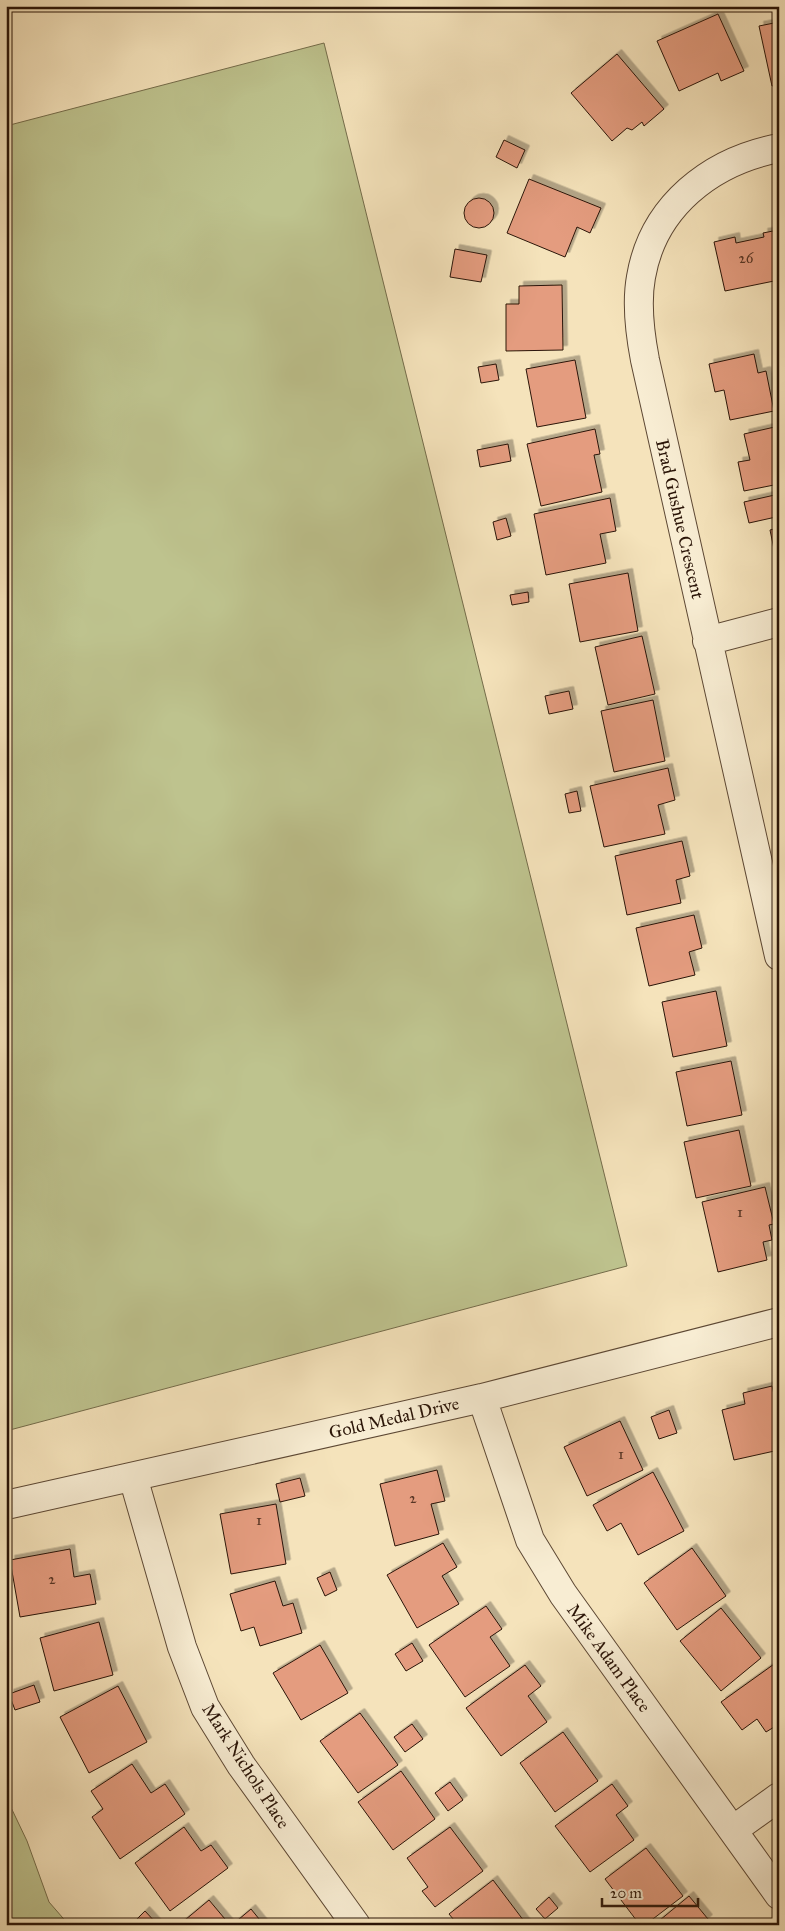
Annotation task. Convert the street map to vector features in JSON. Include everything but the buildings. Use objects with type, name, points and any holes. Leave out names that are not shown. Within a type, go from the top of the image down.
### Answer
[{"type":"street","name":"Brad Gushue Crescent","points":[[779,148],[735,162],[709,175],[677,200],[652,240],[641,277],[640,332],[707,641],[779,956]]},
{"type":"street","points":[[707,641],[779,622]]},
{"type":"street","name":"Gold Medal Drive","points":[[6,1505],[482,1398],[779,1322]]},
{"type":"street","name":"Mike Adam Place","points":[[482,1398],[530,1540],[562,1594],[734,1830],[779,1895]]},
{"type":"street","name":"Mark Nichols Place","points":[[133,1477],[182,1647],[205,1707],[240,1765],[356,1925]]},
{"type":"street","points":[[734,1830],[779,1797]]},
{"type":"green space","points":[[324,43],[627,1266],[6,1431],[6,126]]},
{"type":"green space","points":[[6,1797],[27,1841],[49,1902],[69,1925],[6,1925]]}]
